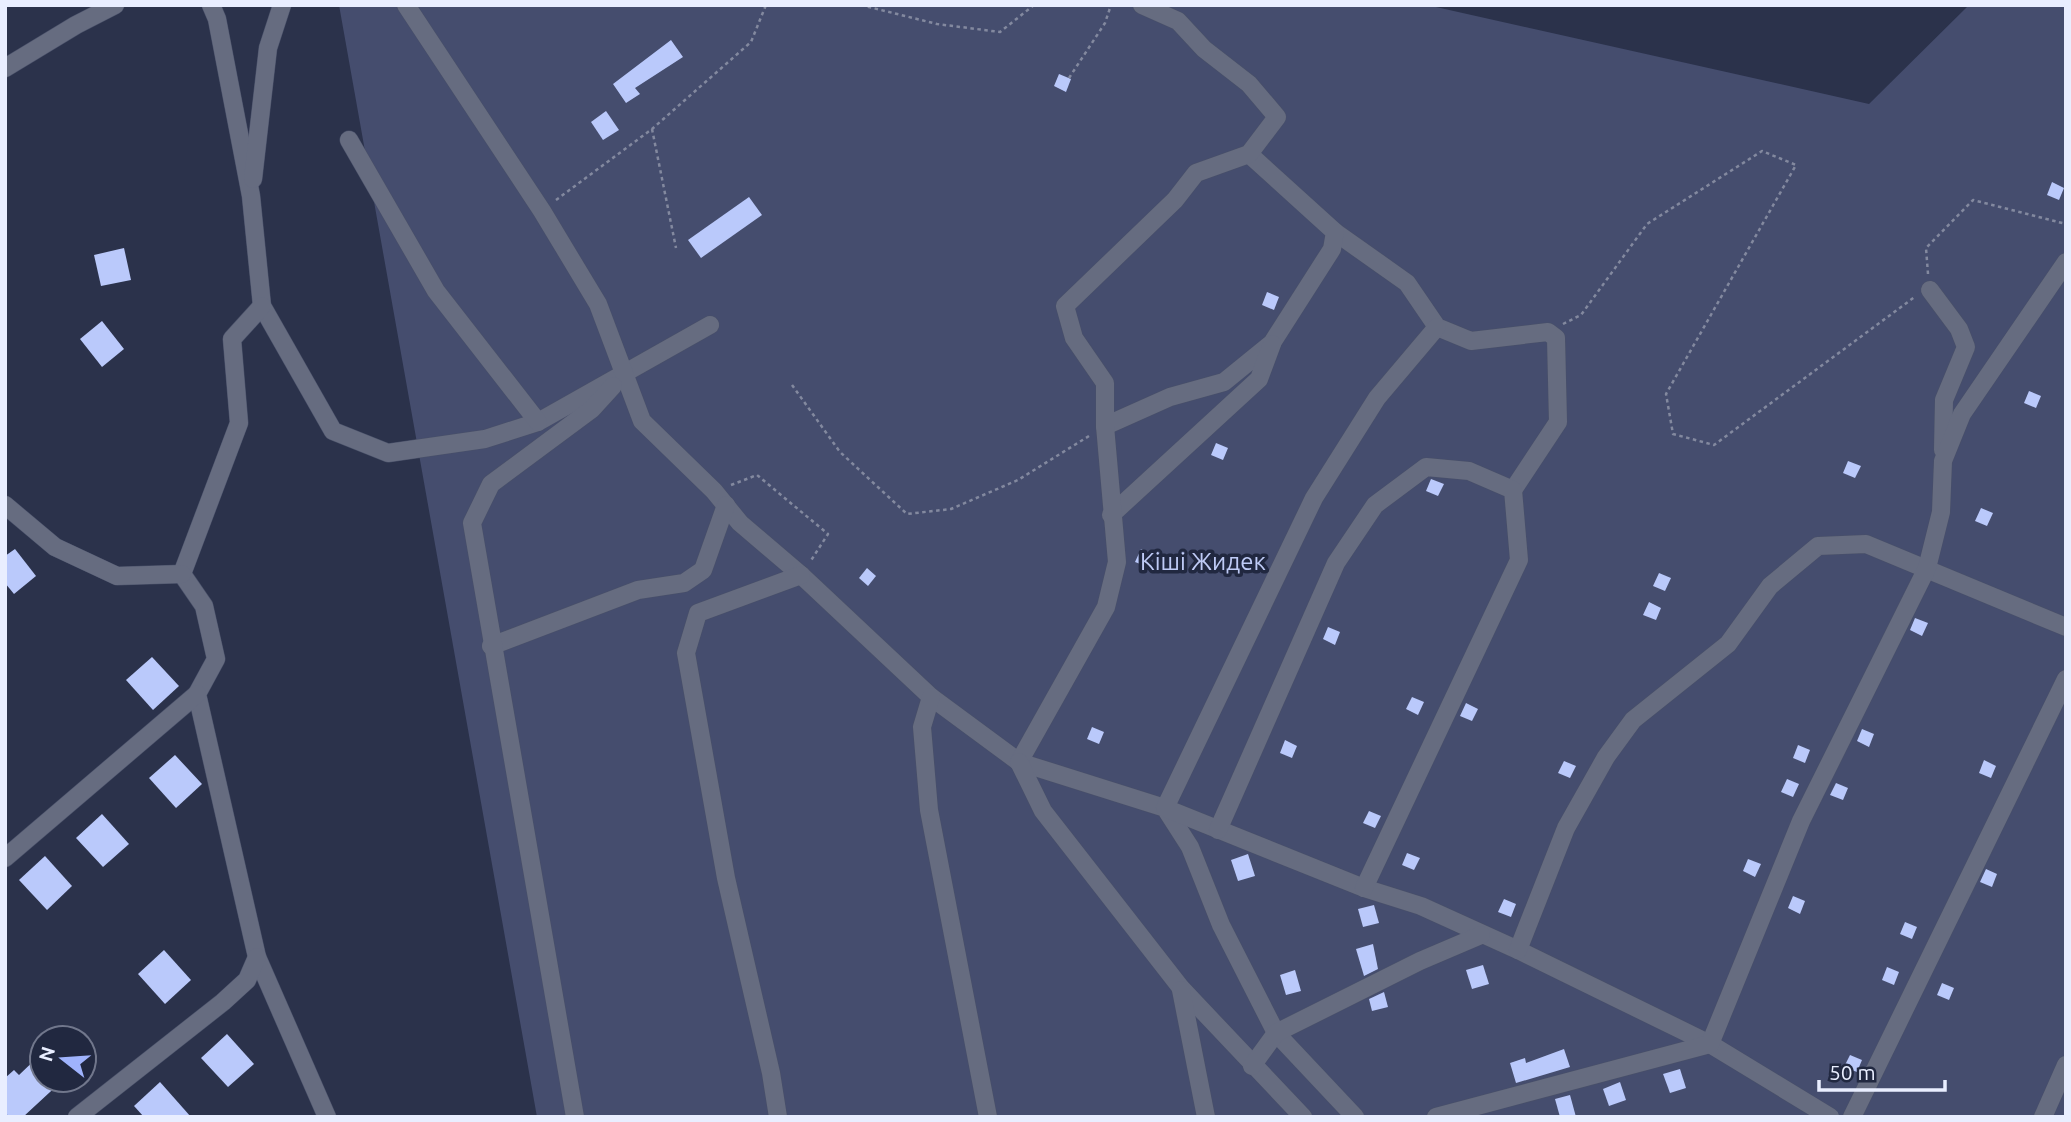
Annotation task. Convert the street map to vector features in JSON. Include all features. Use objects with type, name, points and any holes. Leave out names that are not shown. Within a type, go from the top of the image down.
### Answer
[{"type":"street","points":[[5,68],[115,5]]},
{"type":"street","points":[[211,5],[217,19],[251,196],[262,306],[333,431],[388,453],[485,439],[538,422],[710,325]]},
{"type":"street","points":[[251,196],[268,48],[282,5]]},
{"type":"street","points":[[406,5],[542,211],[598,304],[642,421],[720,498],[740,523],[801,575],[931,697],[1019,762],[1165,808],[1364,888],[1421,906],[1710,1044],[1830,1117]]},
{"type":"street","points":[[1019,762],[1106,607],[1118,562],[1111,515],[1105,383],[1074,338],[1065,306],[1175,201],[1196,173],[1249,154],[1277,117],[1249,84],[1204,49],[1178,21],[1142,5]]},
{"type":"street","points":[[349,140],[436,291],[538,422]]},
{"type":"street","points":[[1249,154],[1335,232],[1407,283],[1437,327],[1471,341],[1548,332],[1556,338],[1558,422],[1513,490],[1519,560],[1364,888]]},
{"type":"street","points":[[1111,515],[1191,438],[1259,379],[1272,344],[1332,249],[1335,232]]},
{"type":"street","points":[[1943,461],[1962,414],[2066,262]]},
{"type":"street","points":[[1710,1044],[1801,821],[1927,568],[1941,512],[1944,400],[1966,347],[1959,329],[1930,290]]},
{"type":"street","points":[[182,574],[239,423],[232,339],[262,306]]},
{"type":"street","points":[[1165,808],[1314,498],[1377,398],[1437,327]]},
{"type":"street","points":[[1105,426],[1170,397],[1224,382],[1272,344]]},
{"type":"street","points":[[575,1117],[491,646],[472,523],[491,484],[592,409],[625,373]]},
{"type":"street","points":[[1218,830],[1336,563],[1375,505],[1426,467],[1469,471],[1513,490]]},
{"type":"street","points":[[491,646],[638,590],[684,583],[703,570],[720,498]]},
{"type":"street","points":[[5,505],[55,547],[117,576],[182,574]]},
{"type":"street","points":[[1518,950],[1566,828],[1606,757],[1633,720],[1728,644],[1770,586],[1818,545],[1866,544],[2066,627]]},
{"type":"street","points":[[5,858],[197,694],[216,659],[204,606],[182,574]]},
{"type":"street","points":[[778,1117],[771,1073],[726,878],[686,653],[698,613],[801,575]]},
{"type":"street","points":[[1852,1117],[2066,679]]},
{"type":"street","points":[[197,694],[257,957],[327,1117]]},
{"type":"street","points":[[931,697],[922,727],[929,810],[988,1117]]},
{"type":"street","points":[[1019,762],[1043,811],[1181,988],[1303,1117]]},
{"type":"street","points":[[1165,808],[1190,846],[1221,925],[1276,1033],[1355,1117]]},
{"type":"street","points":[[1252,1066],[1276,1033],[1420,961],[1482,935]]},
{"type":"street","points":[[77,1117],[223,1002],[247,979],[257,957]]},
{"type":"street","points":[[1181,988],[1206,1117]]},
{"type":"street","points":[[1436,1117],[1710,1044]]},
{"type":"street","points":[[2043,1117],[2066,1065]]},
{"type":"path","points":[[542,211],[652,129],[751,42],[766,5]]},
{"type":"path","points":[[861,5],[937,24],[1000,32],[1034,5]]},
{"type":"path","points":[[1069,78],[1105,23],[1111,5]]},
{"type":"path","points":[[652,129],[676,248]]},
{"type":"path","points":[[1548,332],[1581,315],[1647,224],[1762,152],[1797,165],[1666,394],[1673,434],[1714,446],[1913,298],[1930,290],[1926,248],[1973,200],[2066,224]]},
{"type":"path","points":[[792,384],[840,452],[907,514],[951,509],[1018,480],[1105,426]]},
{"type":"path","points":[[720,498],[757,475],[828,534],[801,575]]},
{"type":"green space","name":"Кіші Жидек","points":[[339,5],[1427,5],[1869,104],[1969,5],[2066,5],[2066,1117],[537,1117]]},
{"type":"building","points":[[671,40],[683,57],[635,88],[640,94],[626,103],[613,84]]},
{"type":"building","points":[[1059,74],[1071,79],[1066,92],[1054,86]]},
{"type":"building","points":[[606,111],[619,130],[603,140],[591,122]]},
{"type":"building","points":[[2052,182],[2064,188],[2059,200],[2047,195]]},
{"type":"building","points":[[749,197],[762,215],[701,258],[688,240]]},
{"type":"building","points":[[124,248],[131,280],[101,286],[94,255]]},
{"type":"building","points":[[1267,292],[1279,297],[1274,310],[1262,305]]},
{"type":"building","points":[[102,321],[124,349],[102,367],[80,339]]},
{"type":"building","points":[[2029,391],[2041,396],[2036,408],[2024,403]]},
{"type":"building","points":[[1216,443],[1228,448],[1223,460],[1211,455]]},
{"type":"building","points":[[1848,461],[1861,466],[1855,478],[1843,473]]},
{"type":"building","points":[[1431,479],[1444,484],[1438,496],[1426,491]]},
{"type":"building","points":[[1981,508],[1993,513],[1987,526],[1975,521]]},
{"type":"building","points":[[15,549],[36,576],[14,594],[5,583],[5,556]]},
{"type":"building","points":[[1141,549],[1153,555],[1148,567],[1135,562]]},
{"type":"building","points":[[867,568],[876,576],[868,586],[859,578]]},
{"type":"building","points":[[1659,573],[1671,578],[1665,591],[1653,586]]},
{"type":"building","points":[[1649,602],[1661,608],[1656,620],[1643,615]]},
{"type":"building","points":[[1915,618],[1928,623],[1922,636],[1910,630]]},
{"type":"building","points":[[1328,627],[1340,632],[1335,645],[1323,639]]},
{"type":"building","points":[[152,657],[179,686],[153,710],[126,680]]},
{"type":"building","points":[[1412,697],[1424,702],[1418,715],[1406,709]]},
{"type":"building","points":[[1466,703],[1478,709],[1472,721],[1460,716]]},
{"type":"building","points":[[1092,727],[1104,732],[1099,744],[1087,739]]},
{"type":"building","points":[[1862,729],[1874,734],[1869,747],[1857,741]]},
{"type":"building","points":[[1285,740],[1297,746],[1292,758],[1280,753]]},
{"type":"building","points":[[1798,745],[1810,750],[1805,763],[1793,758]]},
{"type":"building","points":[[175,755],[202,784],[176,808],[149,778]]},
{"type":"building","points":[[1984,760],[1996,766],[1991,778],[1979,773]]},
{"type":"building","points":[[1564,761],[1576,766],[1570,778],[1558,773]]},
{"type":"building","points":[[1787,779],[1799,784],[1793,797],[1781,792]]},
{"type":"building","points":[[1836,783],[1848,788],[1843,800],[1830,795]]},
{"type":"building","points":[[1369,811],[1381,816],[1375,828],[1363,823]]},
{"type":"building","points":[[102,814],[129,844],[103,867],[76,838]]},
{"type":"building","points":[[1407,853],[1420,858],[1414,870],[1402,865]]},
{"type":"building","points":[[1248,854],[1255,876],[1238,881],[1231,860]]},
{"type":"building","points":[[45,856],[72,886],[47,910],[19,880]]},
{"type":"building","points":[[1748,859],[1761,864],[1755,877],[1743,871]]},
{"type":"building","points":[[1986,869],[1997,874],[1992,887],[1980,882]]},
{"type":"building","points":[[1793,896],[1805,901],[1800,914],[1788,908]]},
{"type":"building","points":[[1504,899],[1516,904],[1511,917],[1498,912]]},
{"type":"building","points":[[1374,905],[1379,923],[1363,927],[1358,909]]},
{"type":"building","points":[[1905,922],[1917,927],[1912,939],[1900,934]]},
{"type":"building","points":[[1373,944],[1378,969],[1364,976],[1356,949]]},
{"type":"building","points":[[164,950],[191,980],[165,1004],[138,974]]},
{"type":"building","points":[[1483,965],[1489,984],[1472,989],[1466,970]]},
{"type":"building","points":[[1887,967],[1899,972],[1894,985],[1882,980]]},
{"type":"building","points":[[1295,970],[1301,991],[1286,995],[1280,975]]},
{"type":"building","points":[[1942,983],[1954,988],[1949,1000],[1937,995]]},
{"type":"building","points":[[1384,992],[1388,1007],[1372,1011],[1369,999]]},
{"type":"building","points":[[227,1034],[254,1064],[228,1087],[201,1058]]},
{"type":"building","points":[[1564,1049],[1570,1067],[1516,1083],[1510,1063],[1525,1058],[1526,1063]]},
{"type":"building","points":[[1850,1055],[1862,1060],[1857,1072],[1844,1067]]},
{"type":"building","points":[[28,1066],[28,1094],[48,1094],[23,1117],[9,1117],[5,1112],[5,1078],[14,1070],[19,1075]]},
{"type":"building","points":[[1680,1069],[1686,1088],[1670,1093],[1663,1074]]},
{"type":"building","points":[[160,1082],[191,1117],[144,1117],[134,1106]]},
{"type":"building","points":[[1620,1082],[1626,1100],[1609,1106],[1603,1089]]},
{"type":"building","points":[[1570,1095],[1576,1117],[1560,1117],[1555,1099]]}]
